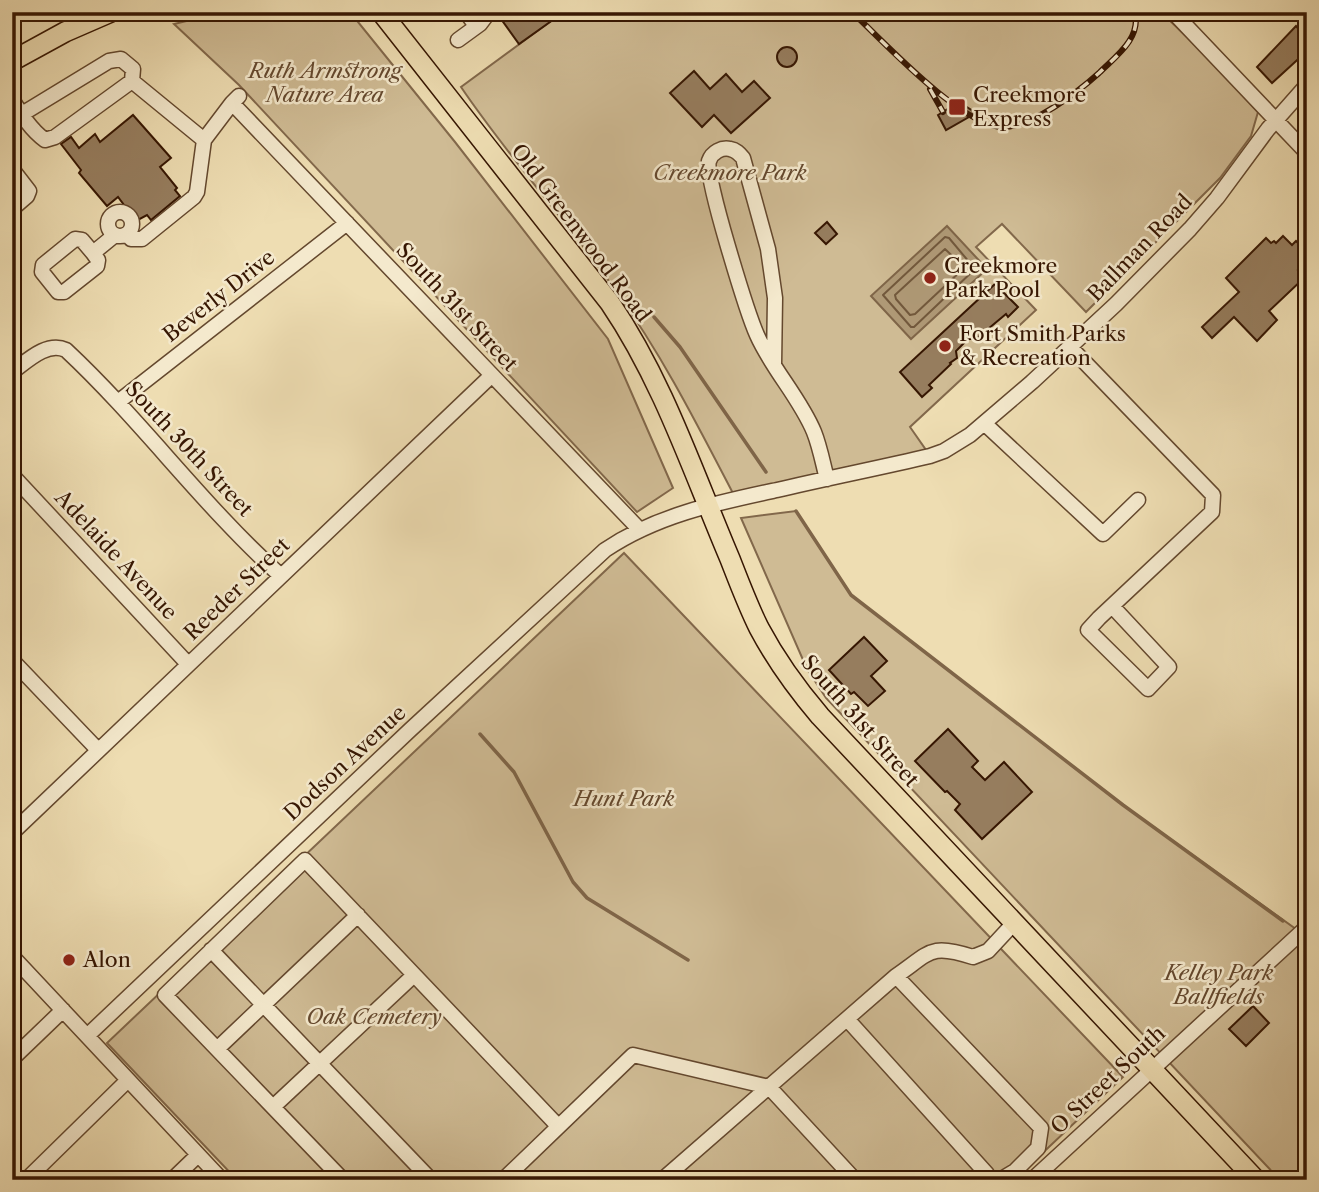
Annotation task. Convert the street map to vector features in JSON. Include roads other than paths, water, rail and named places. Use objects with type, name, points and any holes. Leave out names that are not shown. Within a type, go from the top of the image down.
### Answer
[{"type":"main road","points":[[15,55],[111,12]]},
{"type":"main road","name":"Old Greenwood Road","points":[[381,12],[622,320],[657,384],[707,505]]},
{"type":"main road","name":"South 31st Street","points":[[707,505],[760,630],[801,693],[1256,1180]]},
{"type":"street","points":[[458,40],[480,17],[466,12]]},
{"type":"street","points":[[1173,12],[1307,153]]},
{"type":"street","points":[[12,99],[22,114],[38,135],[45,140],[55,137],[132,81],[133,69],[129,64],[116,59],[22,114]]},
{"type":"street","points":[[93,253],[121,234],[131,239],[142,239],[194,197],[204,140],[132,81]]},
{"type":"street","name":"Ballman Road","points":[[707,505],[937,454],[960,442],[1070,347],[1190,229],[1307,85]]},
{"type":"street","name":"South 31st Street","points":[[204,140],[235,100],[491,376],[639,529]]},
{"type":"street","points":[[774,365],[775,298],[768,249],[743,158],[734,150],[723,148],[713,154],[708,163],[713,191],[747,309],[758,337],[774,365],[813,432],[827,479]]},
{"type":"street","points":[[12,169],[29,191],[12,209]]},
{"type":"street","name":"Beverly Drive","points":[[118,402],[347,223]]},
{"type":"street","name":"South 30th Street","points":[[12,372],[45,349],[58,347],[66,350],[118,402],[237,533],[281,576]]},
{"type":"street","points":[[1070,347],[1213,495],[1212,512],[1112,606],[1088,630],[1148,689],[1169,667],[1112,606]]},
{"type":"street","name":"Reeder Street","points":[[12,833],[491,376]]},
{"type":"street","points":[[984,423],[1103,534],[1138,500]]},
{"type":"street","name":"Adelaide Avenue","points":[[12,475],[188,664]]},
{"type":"street","points":[[639,529],[707,505]]},
{"type":"street","name":"Dodson Avenue","points":[[87,1036],[592,560],[639,529]]},
{"type":"street","points":[[12,660],[98,750]]},
{"type":"street","points":[[343,1180],[165,995],[305,860],[558,1126]]},
{"type":"street","points":[[217,1049],[358,915]]},
{"type":"street","points":[[662,1180],[896,976],[935,949],[973,957],[988,951],[1014,923]]},
{"type":"street","name":"O Street South","points":[[1032,1180],[1307,927]]},
{"type":"street","points":[[211,950],[431,1180]]},
{"type":"street","points":[[12,956],[222,1180]]},
{"type":"street","points":[[273,1107],[414,975]]},
{"type":"street","points":[[846,1019],[993,1178],[1014,1171],[1038,1148],[1041,1128],[896,976]]},
{"type":"street","points":[[12,1059],[63,1010]]},
{"type":"street","points":[[503,1180],[633,1055],[769,1087],[855,1180]]},
{"type":"street","points":[[26,1180],[128,1080]]},
{"type":"street","points":[[172,1180],[198,1155]]},
{"type":"water","points":[[947,226],[987,269],[911,339],[871,296]]},
{"type":"waterway","points":[[654,317],[680,347],[766,472]]},
{"type":"waterway","points":[[796,511],[851,595],[1123,805],[1283,921]]},
{"type":"waterway","points":[[480,734],[514,772],[573,882],[587,898],[688,960]]},
{"type":"railway","points":[[852,12],[945,98],[966,113],[986,123],[1003,127],[1041,115],[1099,73],[1131,39],[1136,22],[1135,12]]},
{"type":"railway","points":[[930,89],[943,112]]},
{"type":"place","name":"Creekmore Express","points":[[957,107]]},
{"type":"place","name":"Creekmore Park Pool","points":[[930,278]]},
{"type":"place","name":"Fort Smith Parks & Recreation","points":[[945,346]]},
{"type":"place","name":"Alon","points":[[69,960]]},
{"type":"park label","name":"Ruth Armstrong Nature Area","points":[[325,83]]},
{"type":"park label","name":"Creekmore Park","points":[[730,173]]},
{"type":"park label","name":"Hunt Park","points":[[624,799]]},
{"type":"park label","name":"Kelley Park Ballfields","points":[[1219,985]]},
{"type":"park label","name":"Oak Cemetery","points":[[374,1017]]}]
